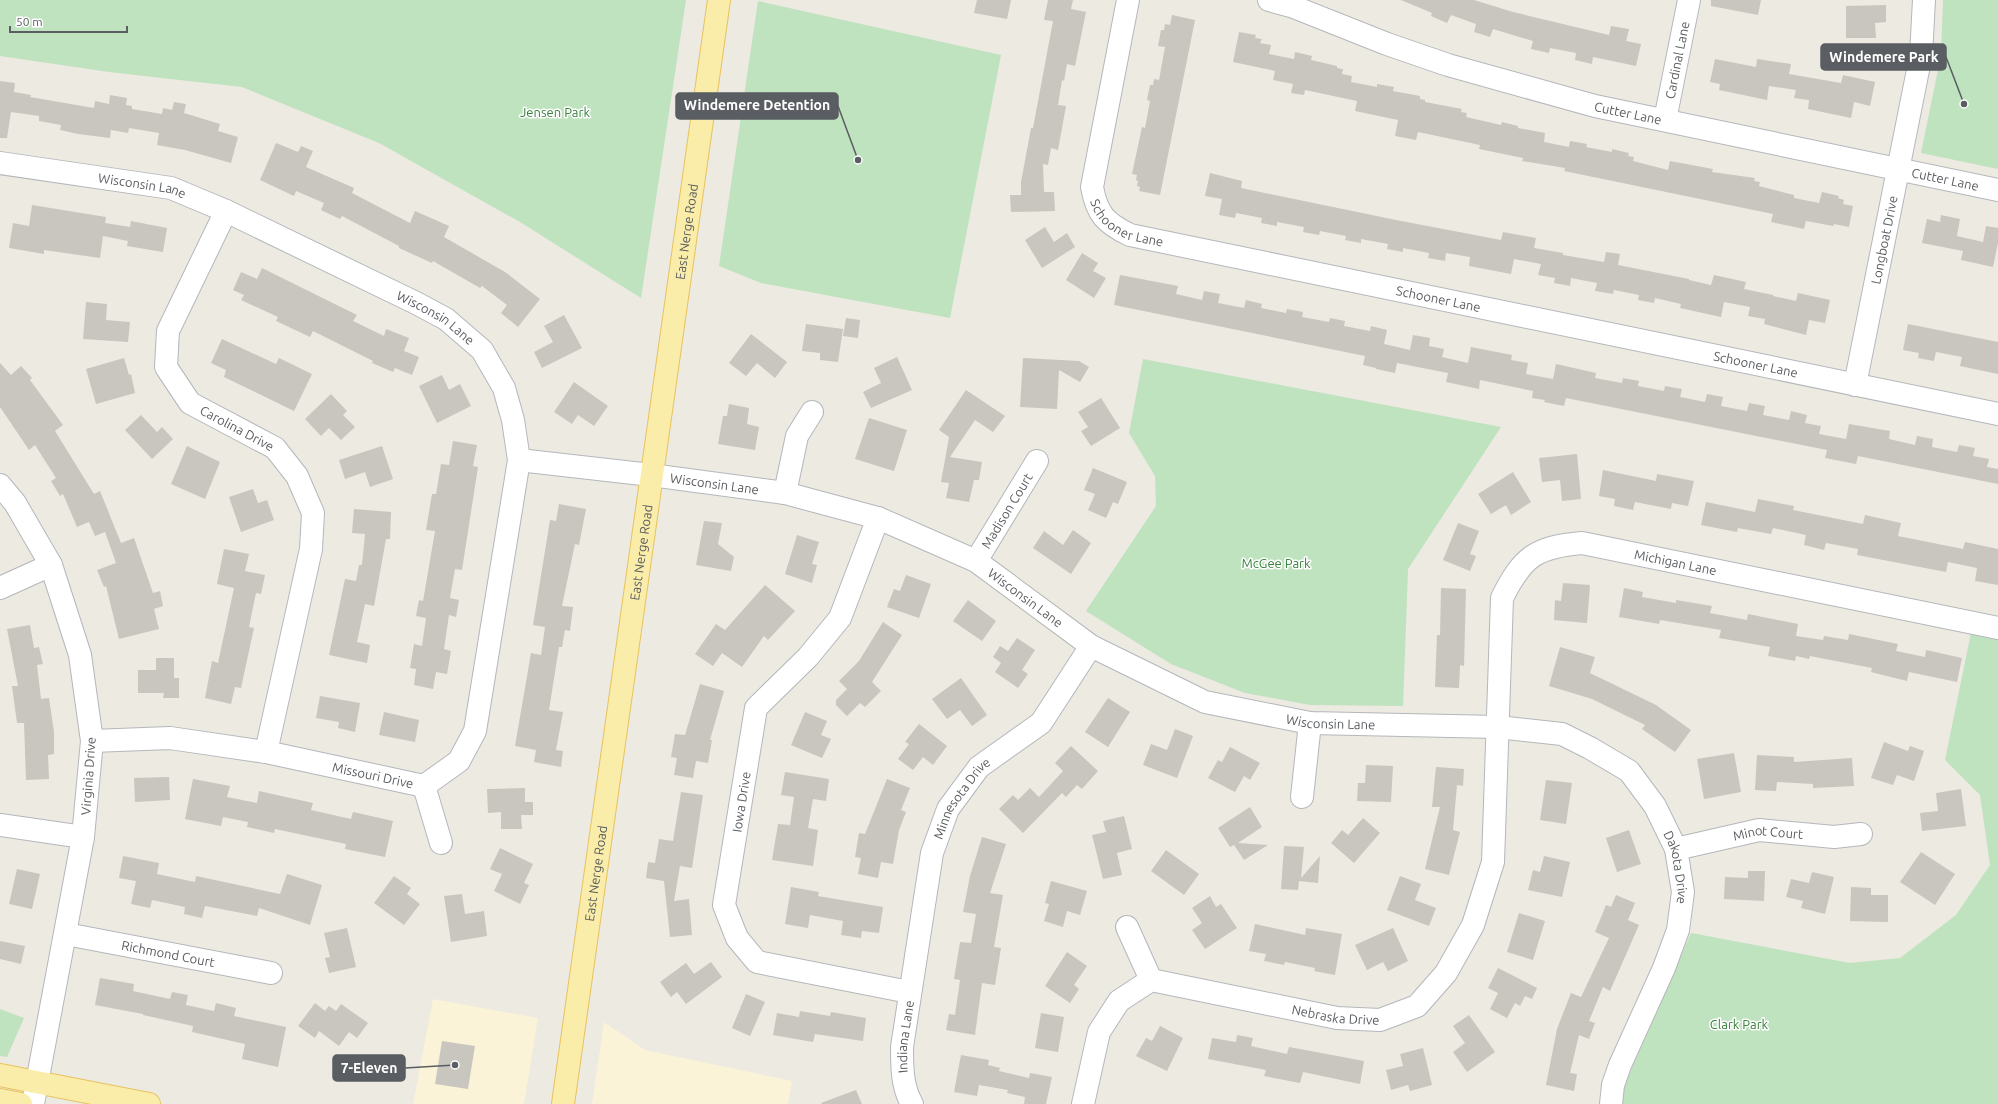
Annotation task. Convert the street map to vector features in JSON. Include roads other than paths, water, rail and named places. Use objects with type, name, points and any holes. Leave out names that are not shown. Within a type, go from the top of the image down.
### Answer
[{"type":"main road","name":"East Nerge Road","points":[[563,1104],[719,0]]},
{"type":"main road","points":[[0,1075],[149,1104]]},
{"type":"main road","points":[[0,1100],[21,1104]]},
{"type":"street","name":"Schooner Lane","points":[[1128,0],[1092,187],[1095,204],[1104,218],[1114,227],[1130,235],[1998,414]]},
{"type":"street","name":"Cutter Lane","points":[[1269,0],[1448,65],[1595,106],[1998,190]]},
{"type":"street","name":"Cardinal Lane","points":[[1665,120],[1689,0]]},
{"type":"street","name":"Longboat Drive","points":[[1855,385],[1921,55],[1924,0]]},
{"type":"street","name":"Wisconsin Lane","points":[[0,163],[171,188],[226,211],[446,319],[482,350],[504,388],[513,420],[519,460],[651,475],[785,493],[878,518],[976,561],[1091,646],[1205,702],[1310,722],[1498,727]]},
{"type":"street","name":"Carolina Drive","points":[[226,211],[168,332],[166,367],[190,403],[275,448],[297,476],[313,513],[311,549],[266,752]]},
{"type":"street","points":[[785,493],[797,436],[812,412]]},
{"type":"street","name":"Missouri Drive","points":[[92,741],[170,738],[266,752],[424,786],[459,761],[475,731],[519,460]]},
{"type":"street","name":"Madison Court","points":[[976,561],[1037,461]]},
{"type":"street","name":"Virginia Drive","points":[[0,485],[15,503],[51,565],[80,655],[92,741],[83,837],[66,934],[32,1104]]},
{"type":"street","name":"Iowa Drive","points":[[878,518],[840,618],[808,657],[756,708],[724,905],[737,938],[757,962],[909,992]]},
{"type":"street","name":"Michigan Lane","points":[[1498,727],[1502,598],[1514,574],[1535,553],[1559,545],[1582,543],[1998,628]]},
{"type":"street","points":[[0,588],[51,565]]},
{"type":"street","name":"Minnesota Drive","points":[[909,992],[932,853],[948,809],[979,767],[1041,722],[1091,646]]},
{"type":"street","points":[[1302,797],[1310,722]]},
{"type":"street","name":"Dakota Drive","points":[[1498,727],[1562,734],[1590,748],[1629,771],[1655,806],[1676,849],[1683,892],[1678,930],[1664,968],[1620,1065],[1613,1085],[1611,1104]]},
{"type":"street","name":"Nebraska Drive","points":[[1151,980],[1337,1018],[1380,1020],[1417,1006],[1446,973],[1473,925],[1493,862],[1498,727]]},
{"type":"street","points":[[424,786],[441,843]]},
{"type":"street","points":[[0,825],[83,837]]},
{"type":"street","name":"Minot Court","points":[[1676,849],[1759,830],[1834,837],[1861,834]]},
{"type":"street","points":[[1083,1104],[1099,1032],[1119,1001],[1151,980],[1127,927]]},
{"type":"street","name":"Richmond Court","points":[[66,934],[271,973]]},
{"type":"street","name":"Indiana Lane","points":[[909,992],[902,1047],[902,1066],[907,1096],[912,1104]]},
{"type":"place","name":"Windemere Park","points":[[1964,104]]},
{"type":"place","name":"Windemere Detention","points":[[858,160]]},
{"type":"place","name":"7-Eleven","points":[[455,1065]]},
{"type":"park label","name":"Jensen Park","points":[[555,112]]},
{"type":"park label","name":"McGee Park","points":[[1276,563]]},
{"type":"park label","name":"Clark Park","points":[[1739,1024]]}]
